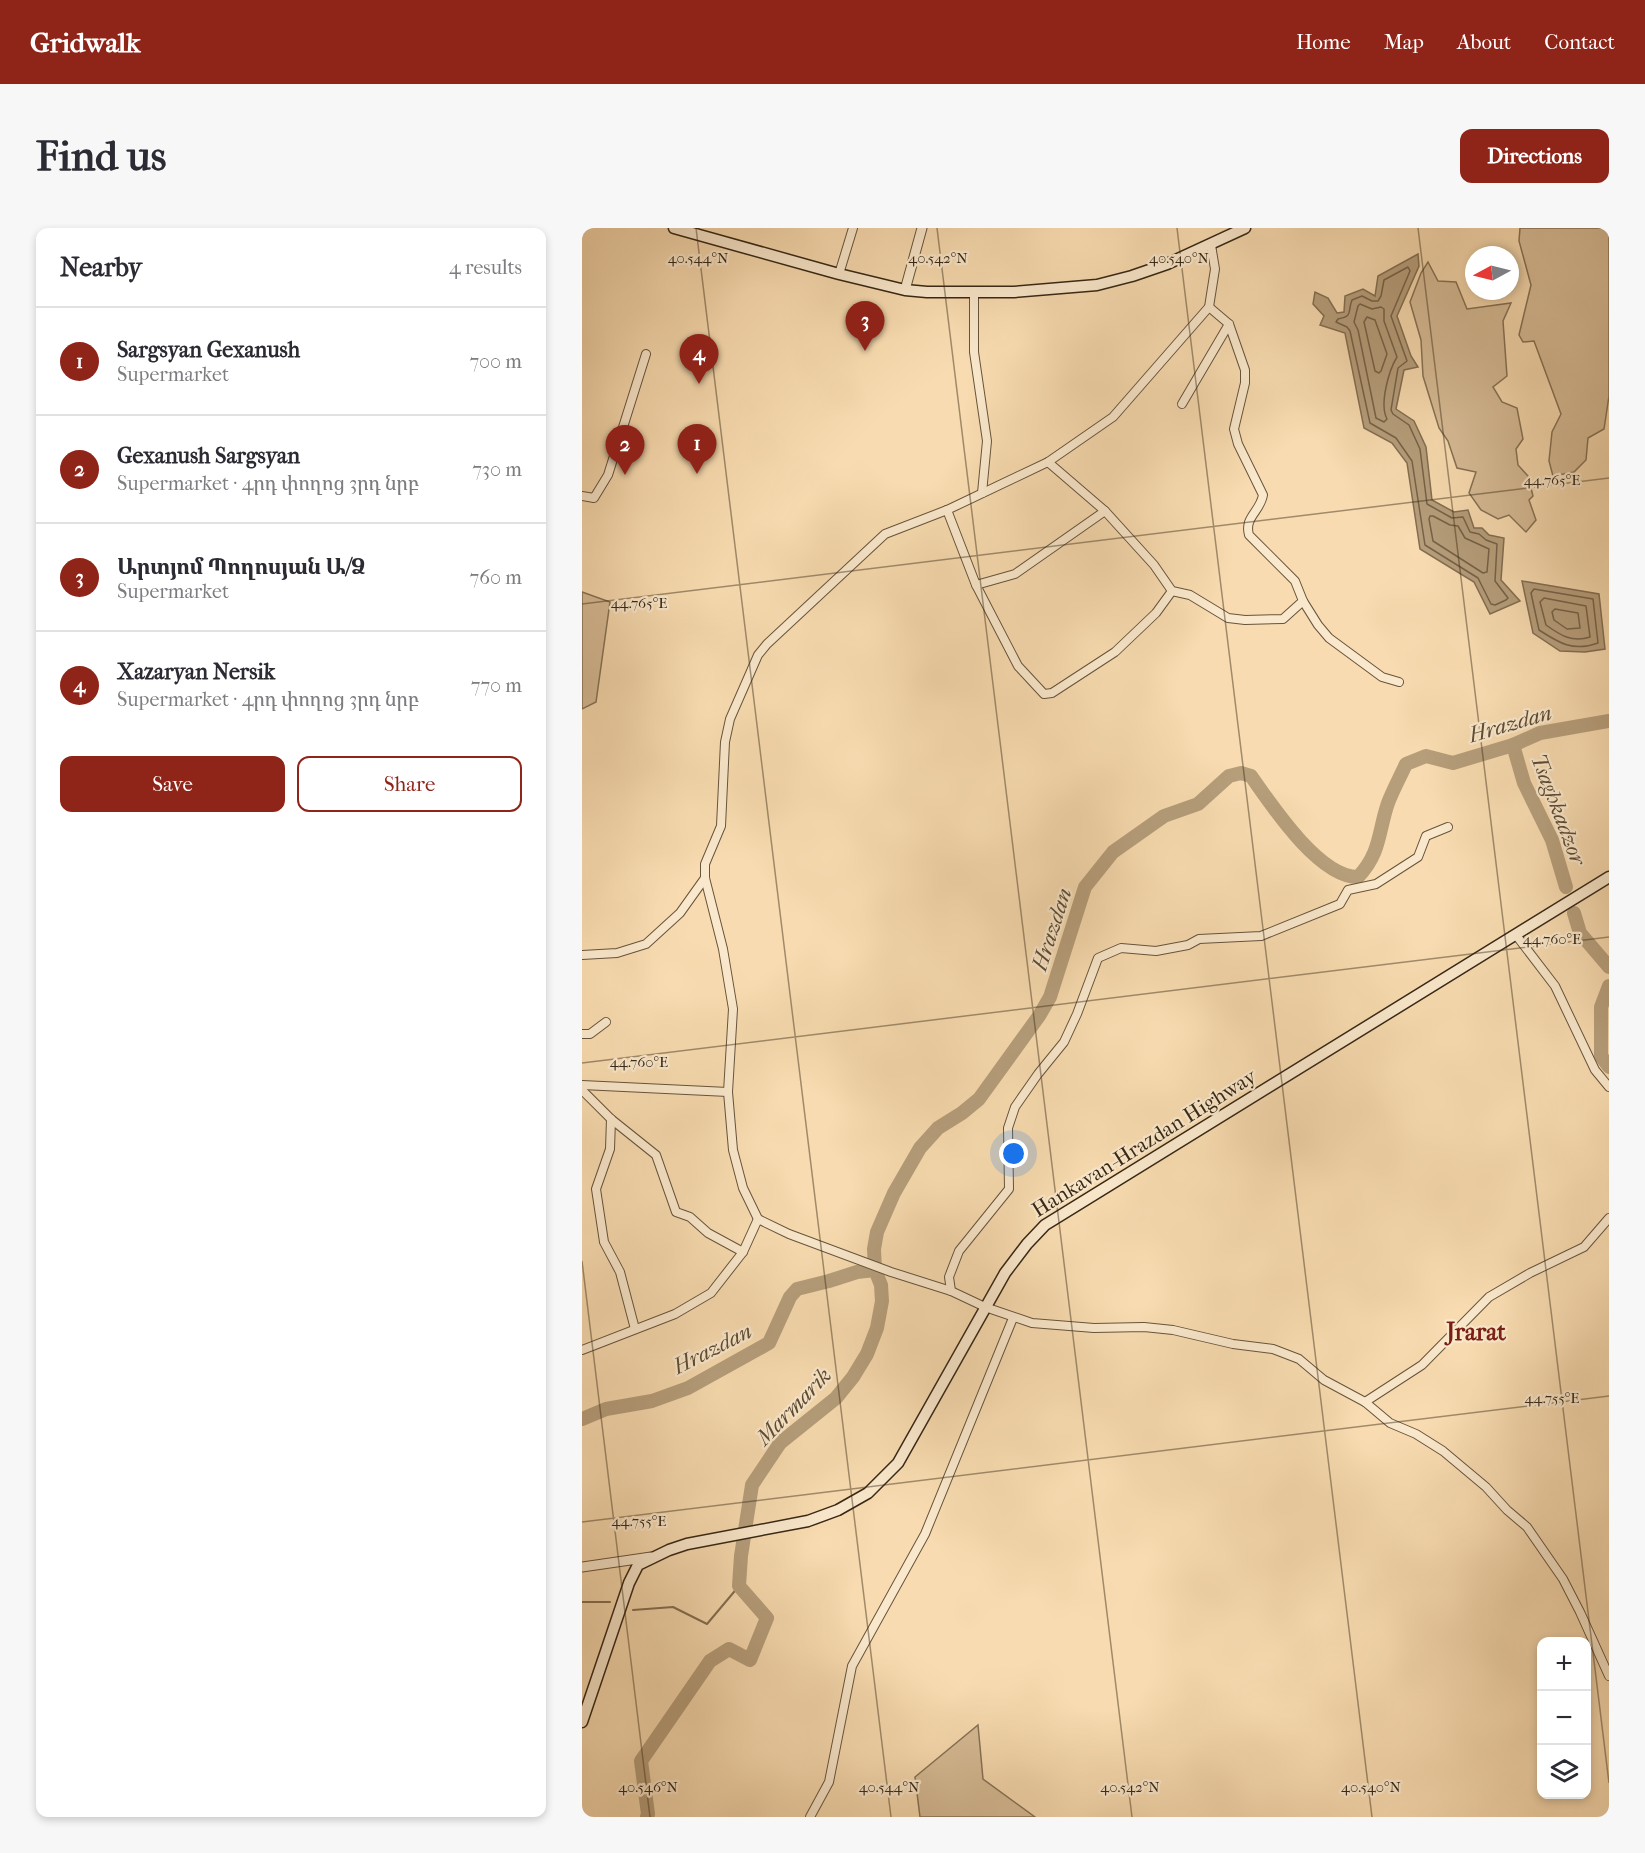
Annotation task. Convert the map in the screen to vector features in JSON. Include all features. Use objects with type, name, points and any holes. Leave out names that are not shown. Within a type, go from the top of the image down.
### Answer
[{"type":"main road","points":[[674,228],[839,274],[905,290],[927,292],[1014,292],[1097,285],[1167,264],[1245,228]]},
{"type":"main road","name":"Hankavan-Hrazdan Highway","points":[[582,1722],[629,1583],[638,1565],[669,1550],[808,1521],[838,1510],[868,1493],[898,1463],[1005,1273],[1045,1225],[1609,877]]},
{"type":"street","points":[[839,274],[853,228]]},
{"type":"street","points":[[905,290],[922,228]]},
{"type":"street","points":[[1211,245],[1215,269],[1209,307],[1113,417],[1048,462],[947,510],[885,534],[758,655],[730,719],[725,742],[721,826],[705,864],[705,878],[723,949],[733,1009],[728,1092],[733,1150],[743,1188],[758,1219],[789,1234],[891,1272],[951,1291],[1013,1318],[1066,1327],[1144,1327],[1173,1330],[1233,1344],[1273,1349],[1299,1359],[1324,1380],[1365,1402],[1390,1423],[1416,1434],[1443,1451],[1486,1487],[1527,1527],[1563,1579],[1609,1676]]},
{"type":"street","points":[[974,292],[974,352],[987,441],[982,493]]},
{"type":"street","points":[[1209,307],[1229,324],[1245,370],[1245,383],[1234,429],[1238,444],[1263,495],[1261,504],[1248,521],[1246,527],[1249,535],[1294,580],[1318,625],[1329,638],[1382,677],[1399,682]]},
{"type":"street","points":[[1182,404],[1229,324]]},
{"type":"street","points":[[582,496],[594,498],[608,475],[646,354]]},
{"type":"street","points":[[1048,462],[1105,511],[1154,565],[1172,591],[1190,595],[1228,618],[1245,620],[1283,619],[1304,601]]},
{"type":"street","points":[[947,510],[976,585],[1018,666],[1044,693],[1053,693],[1115,652],[1156,613],[1172,591]]},
{"type":"street","points":[[976,585],[1015,574],[1105,511]]},
{"type":"street","points":[[951,1291],[949,1277],[959,1251],[1009,1189],[1008,1128],[1015,1107],[1064,1042],[1098,958],[1121,948],[1156,951],[1188,945],[1199,939],[1261,936],[1340,904],[1348,890],[1376,884],[1418,857],[1426,836],[1448,827]]},
{"type":"street","points":[[582,955],[617,953],[646,944],[680,913],[705,878]]},
{"type":"street","points":[[1516,935],[1555,986],[1595,1070],[1609,1087]]},
{"type":"street","points":[[582,1034],[590,1034],[606,1022]]},
{"type":"street","points":[[582,1084],[728,1092]]},
{"type":"street","points":[[582,1090],[611,1119],[656,1155],[676,1212],[690,1217],[708,1233],[743,1252]]},
{"type":"street","points":[[611,1119],[610,1149],[596,1189],[604,1242],[620,1272],[635,1329]]},
{"type":"street","points":[[1365,1402],[1422,1365],[1489,1297],[1530,1273],[1584,1247],[1609,1218]]},
{"type":"street","points":[[582,1350],[675,1314],[711,1293],[743,1252],[758,1219]]},
{"type":"street","points":[[810,1817],[829,1782],[852,1666],[925,1534],[1013,1318]]},
{"type":"street","points":[[582,1567],[654,1557]]},
{"type":"shaded area","points":[[1520,228],[1609,228],[1609,396],[1604,429],[1588,438],[1586,460],[1574,472],[1553,476],[1549,461],[1552,432],[1561,414],[1534,341],[1523,342],[1519,335],[1531,285],[1519,241]]},
{"type":"shaded area","points":[[1428,262],[1438,281],[1456,282],[1467,309],[1511,303],[1503,321],[1507,376],[1493,387],[1502,402],[1517,408],[1523,439],[1516,449],[1518,465],[1528,476],[1533,496],[1529,500],[1536,520],[1526,532],[1509,515],[1498,519],[1481,510],[1469,493],[1476,472],[1457,468],[1448,441],[1439,428],[1423,376],[1421,340],[1410,302],[1421,273]]},
{"type":"shaded area","points":[[582,592],[610,602],[596,702],[582,709]]},
{"type":"shaded area","points":[[978,1725],[983,1779],[1035,1817],[920,1817],[915,1777]]},
{"type":"water","points":[[1418,254],[1419,266],[1397,316],[1411,356],[1418,367],[1404,370],[1396,409],[1414,421],[1426,447],[1432,500],[1454,512],[1468,510],[1474,528],[1482,528],[1489,535],[1504,538],[1501,580],[1520,601],[1490,614],[1474,582],[1420,549],[1407,463],[1392,443],[1364,428],[1345,333],[1320,325],[1324,316],[1313,304],[1315,292],[1328,298],[1337,313],[1344,312],[1345,296],[1363,289],[1375,296],[1378,276]]},
{"type":"water","points":[[1522,581],[1599,594],[1605,649],[1585,652],[1560,651],[1533,633]]},
{"type":"waterway","name":"Hrazdan","points":[[647,1817],[641,1761],[710,1661],[729,1649],[750,1660],[767,1618],[739,1586],[741,1556],[752,1485],[780,1443],[836,1398],[853,1377],[867,1354],[877,1328],[882,1301],[881,1285],[875,1270],[874,1249],[877,1232],[894,1193],[920,1148],[938,1128],[979,1099],[1039,1016],[1050,997],[1085,887],[1113,852],[1164,816],[1198,804],[1229,776],[1241,773],[1251,776],[1284,821],[1313,853],[1343,874],[1358,877],[1375,851],[1388,803],[1406,764],[1426,756],[1453,763],[1513,745],[1540,733],[1609,721]]},
{"type":"waterway","name":"Tsaghkadzor","points":[[1513,745],[1524,783],[1552,840],[1566,887]]},
{"type":"waterway","name":"Tsaghkadzor","points":[[1574,913],[1580,933],[1609,967]]},
{"type":"waterway","name":"Tsaghkadzor","points":[[1609,986],[1601,1007],[1601,1056],[1609,1067]]},
{"type":"waterway","name":"Hrazdan","points":[[582,1419],[606,1409],[652,1401],[688,1388],[769,1343],[790,1297],[797,1289],[857,1272],[875,1270]]},
{"type":"waterway","points":[[633,1610],[673,1607],[707,1624],[739,1586]]},
{"type":"waterway","points":[[582,1602],[610,1602]]},
{"type":"place","name":"Արտյոմ Պողոսյան Ա/Ձ","points":[[865,351]]},
{"type":"place","name":"Xazaryan Nersik","points":[[699,384]]},
{"type":"place","name":"Sargsyan Gexanush","points":[[697,474]]},
{"type":"place","name":"Gexanush Sargsyan","points":[[625,475]]},
{"type":"district","name":"Jrarat","points":[[1476,1332]]},
{"type":"water label","name":"Marmarik","points":[[793,1406]]}]
